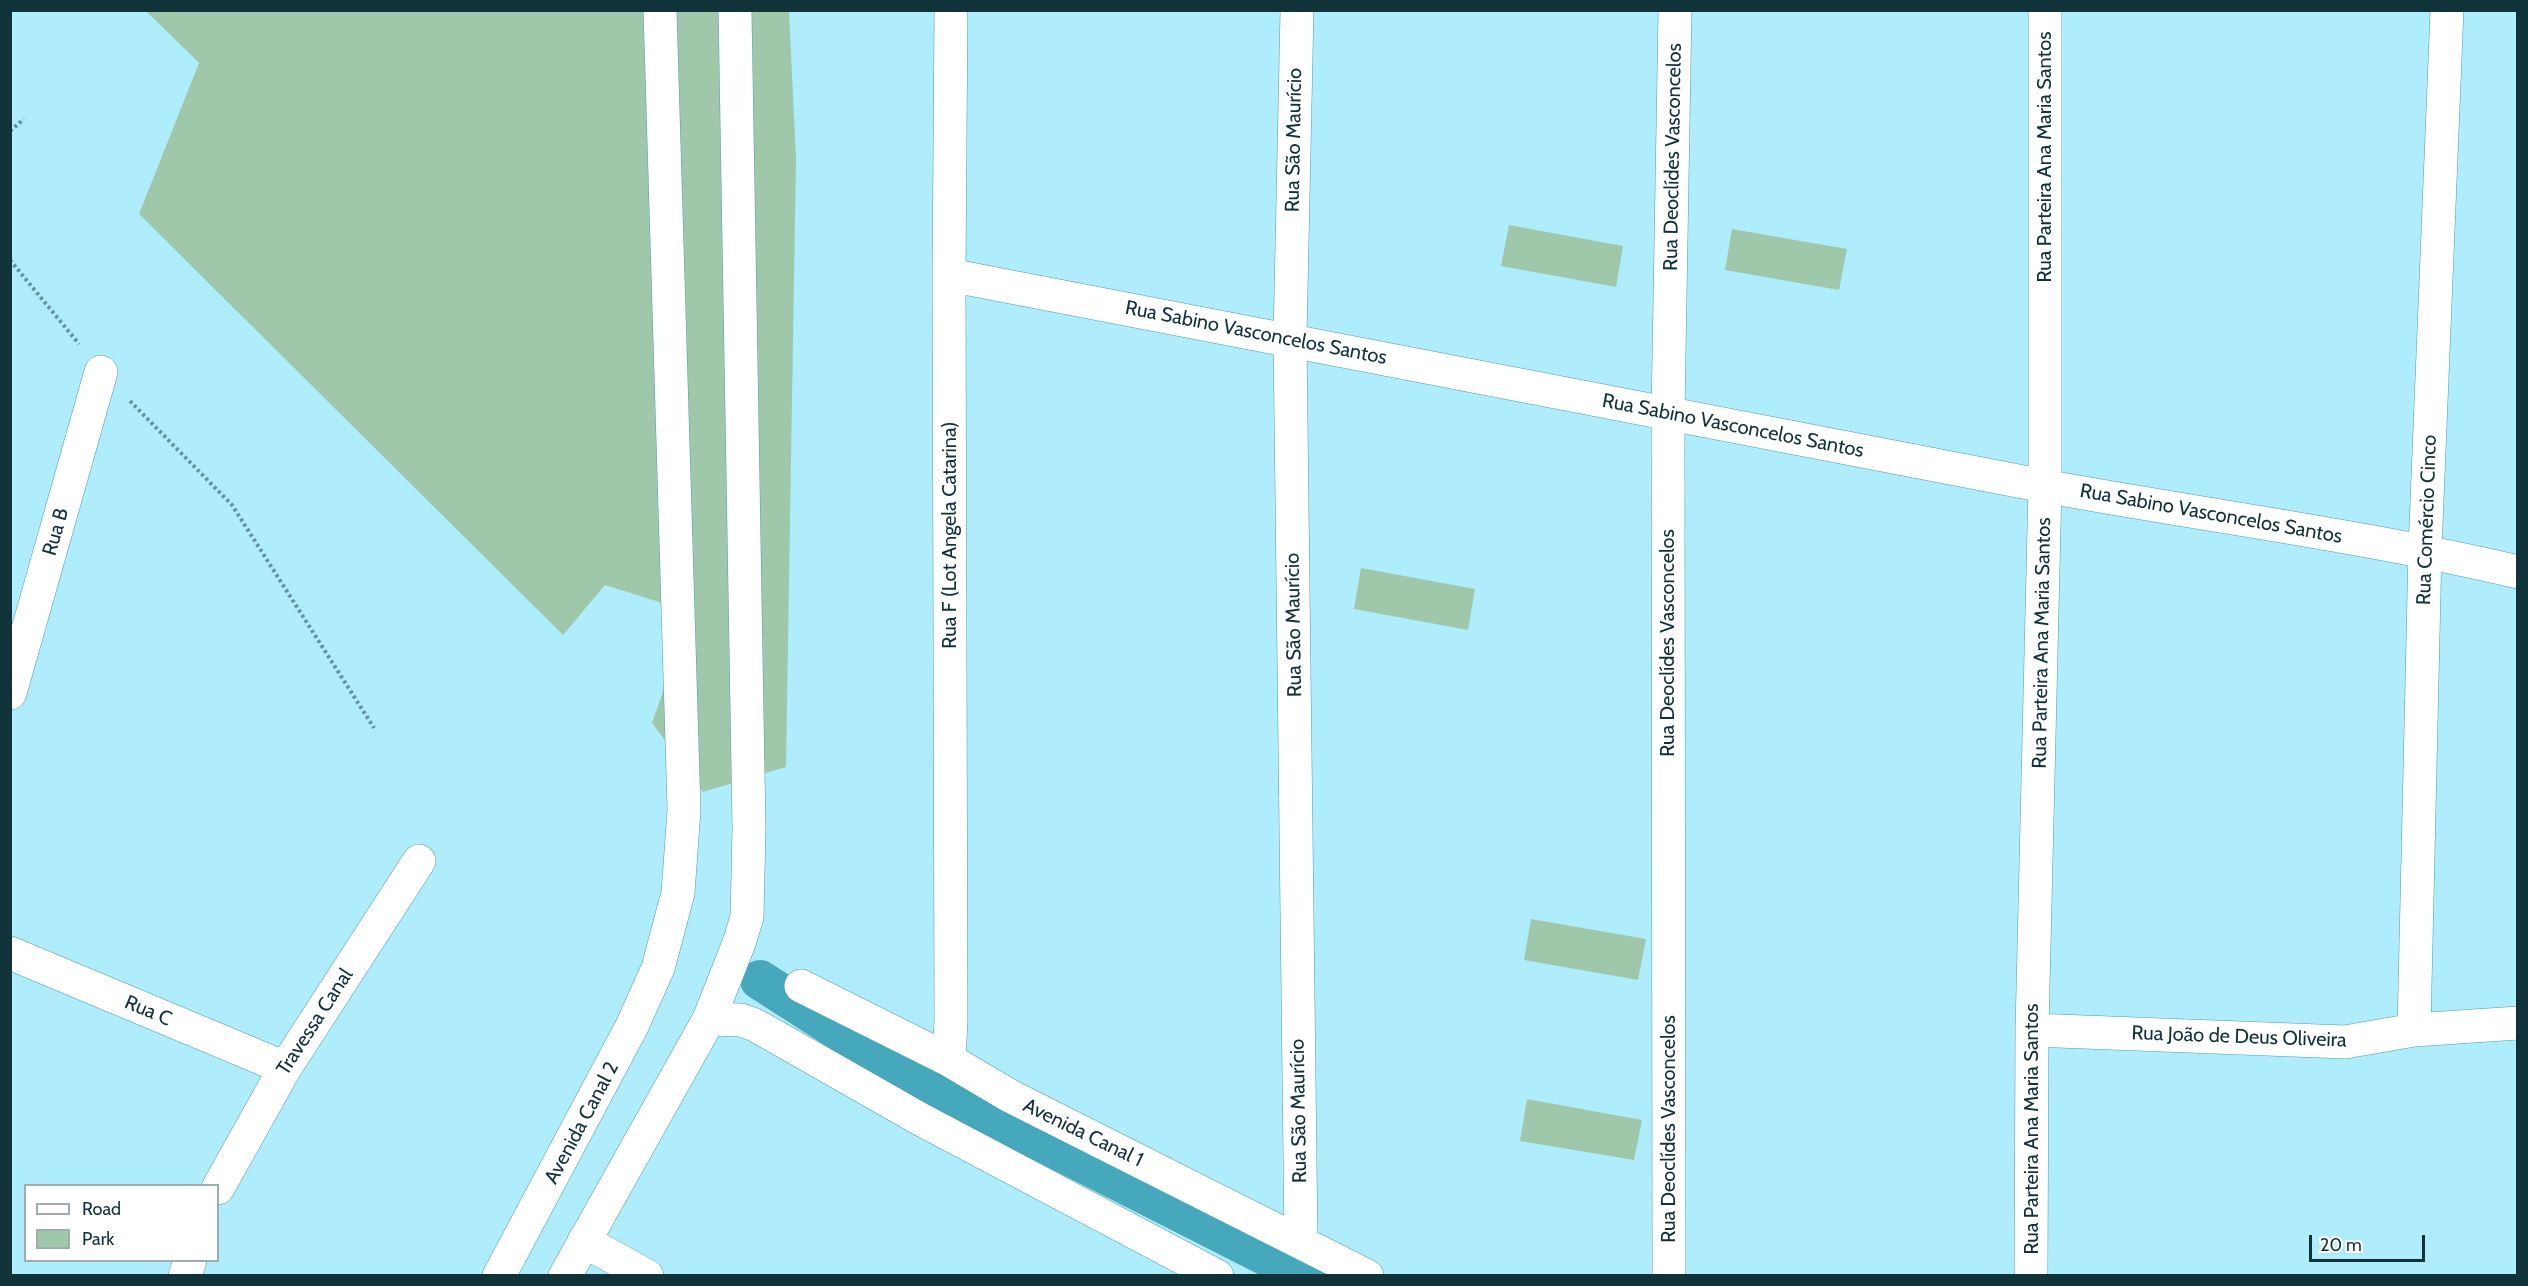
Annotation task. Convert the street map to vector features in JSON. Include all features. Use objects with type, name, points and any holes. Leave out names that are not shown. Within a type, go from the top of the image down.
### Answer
[{"type":"street","name":"Avenida Canal 2","points":[[499,1275],[632,1026],[658,968],[678,894],[684,810],[660,10]]},
{"type":"street","points":[[565,1275],[709,1019],[739,944],[747,916],[749,830],[735,10]]},
{"type":"street","name":"Rua F (Lot Angela Catarina)","points":[[949,1060],[951,997],[949,275],[951,10]]},
{"type":"street","name":"Rua São Maurício","points":[[1297,10],[1290,339],[1301,1240]]},
{"type":"street","name":"Rua Deoclídes Vasconcelos","points":[[1669,1275],[1668,413],[1675,10]]},
{"type":"street","name":"Rua Parteira Ana Maria Santos","points":[[2031,1275],[2032,1030],[2045,486],[2045,10]]},
{"type":"street","name":"Rua Comércio Cinco","points":[[2414,1030],[2425,550],[2447,10]]},
{"type":"street","name":"Rua Sabino Vasconcelos Santos","points":[[949,275],[2045,486],[2425,550],[2517,572]]},
{"type":"street","name":"Rua B","points":[[10,693],[101,372]]},
{"type":"street","name":"Travessa Canal","points":[[219,1186],[285,1068],[419,861]]},
{"type":"street","name":"Rua C","points":[[10,953],[285,1068]]},
{"type":"street","name":"Avenida Canal 1","points":[[801,986],[949,1060],[1010,1096],[1367,1275]]},
{"type":"street","points":[[709,1019],[741,1020],[754,1025],[920,1119],[1217,1275]]},
{"type":"street","name":"Rua João de Deus Oliveira","points":[[2032,1030],[2345,1042],[2414,1030],[2517,1023]]},
{"type":"street","points":[[584,1240],[647,1275]]},
{"type":"path","points":[[10,131],[24,119]]},
{"type":"path","points":[[10,260],[101,372],[232,506],[374,728]]},
{"type":"green space","points":[[146,11],[789,11],[796,158],[786,767],[703,792],[652,723],[691,612],[605,585],[563,635],[139,214],[199,63]]},
{"type":"green space","points":[[1509,225],[1623,246],[1616,287],[1501,266]]},
{"type":"green space","points":[[1732,229],[1847,249],[1839,290],[1725,270]]},
{"type":"green space","points":[[1361,568],[1475,589],[1468,630],[1354,609]]},
{"type":"green space","points":[[1531,919],[1646,939],[1638,980],[1524,960]]},
{"type":"green space","points":[[1527,1099],[1642,1120],[1634,1160],[1520,1141]]},
{"type":"waterway","points":[[760,980],[900,1070],[1306,1276]]}]
